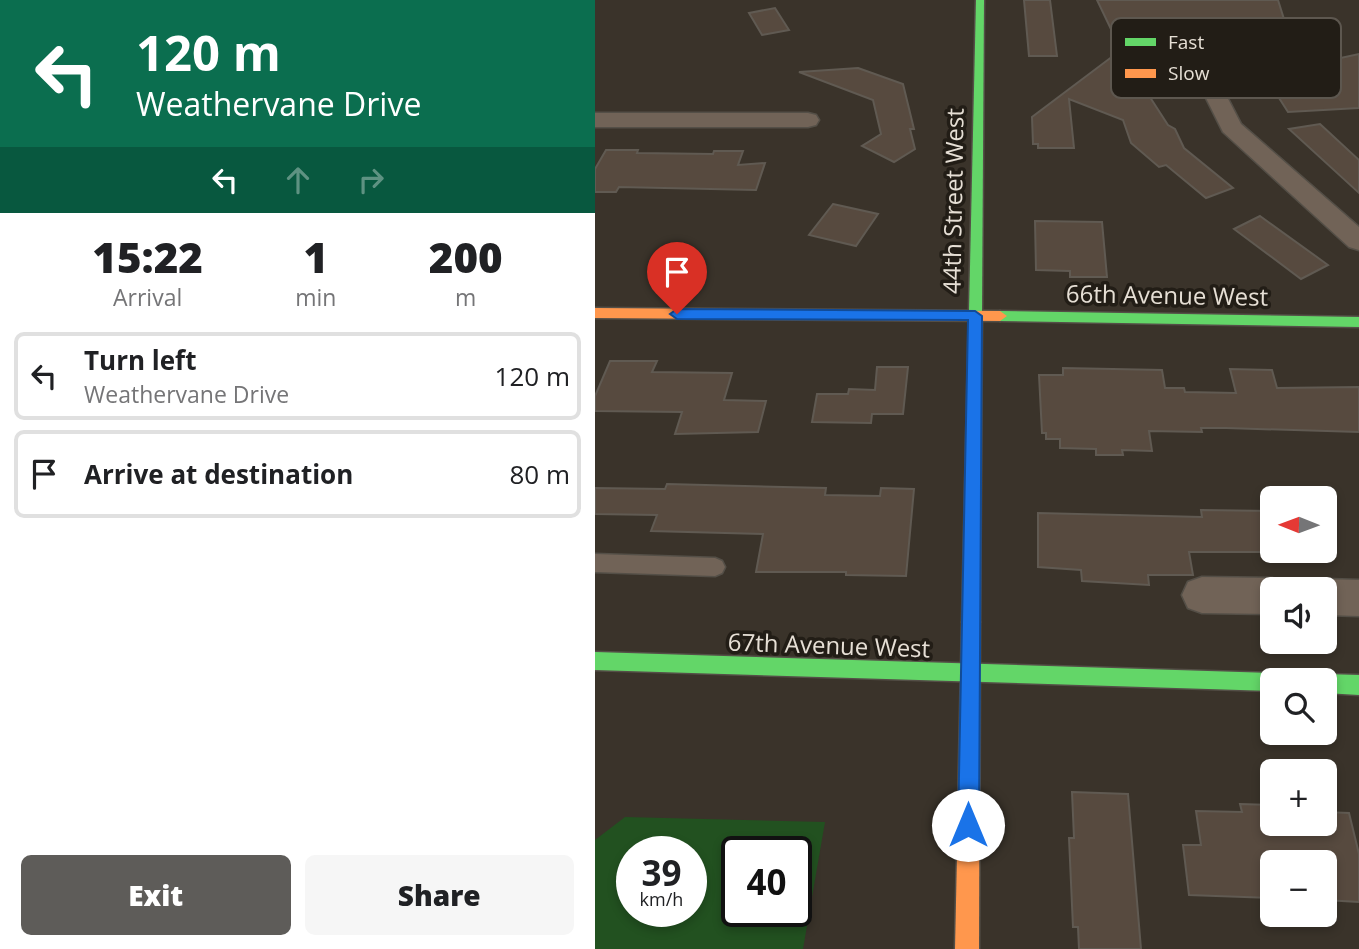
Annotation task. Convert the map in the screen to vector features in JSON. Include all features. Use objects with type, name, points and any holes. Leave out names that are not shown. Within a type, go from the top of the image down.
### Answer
[{"type":"street","name":"44th Street West","points":[[967,949],[980,0]]},
{"type":"street","points":[[1217,98],[1231,127],[1359,241]]},
{"type":"street","points":[[595,120],[808,120]]},
{"type":"street","name":"66th Avenue West","points":[[595,313],[1359,322]]},
{"type":"street","points":[[1202,595],[1260,596]]},
{"type":"street","points":[[1337,597],[1359,598]]},
{"type":"street","name":"67th Avenue West","points":[[595,661],[1260,682]]},
{"type":"street","points":[[1337,684],[1359,685]]},
{"type":"lane","points":[[595,563],[715,567]]},
{"type":"green space","points":[[625,817],[825,822],[812,897],[812,836],[721,836],[721,927],[807,927],[803,949],[595,949],[595,840]]},
{"type":"building","points":[[1024,0],[1050,0],[1057,56],[1029,56]]},
{"type":"building","points":[[1097,0],[1278,0],[1284,18],[1111,18],[1111,29]]},
{"type":"building","points":[[775,8],[789,30],[762,35],[749,13]]},
{"type":"building","points":[[1359,54],[1359,108],[1288,112],[1279,98],[1341,98],[1341,58]]},
{"type":"building","points":[[1111,58],[1111,98],[1151,98],[1168,125],[1175,129],[1184,148],[1233,188],[1206,198],[1166,165],[1159,167],[1131,143],[1123,120],[1069,99],[1074,148],[1038,148],[1038,144],[1033,144],[1032,117]]},
{"type":"building","points":[[858,68],[903,84],[914,129],[910,129],[915,149],[894,162],[862,146],[881,134],[873,100],[799,72]]},
{"type":"building","points":[[1320,124],[1359,160],[1359,193],[1289,129]]},
{"type":"building","points":[[606,150],[713,154],[714,151],[743,151],[738,165],[765,163],[756,190],[619,187],[616,192],[595,192],[595,169]]},
{"type":"building","points":[[833,204],[878,214],[856,246],[809,235]]},
{"type":"building","points":[[1260,216],[1328,265],[1301,279],[1234,229]]},
{"type":"building","points":[[1035,221],[1102,222],[1107,277],[1070,277],[1070,271],[1036,270]]},
{"type":"building","points":[[610,361],[657,361],[652,372],[732,373],[724,400],[766,401],[758,432],[675,434],[682,412],[595,411],[595,396]]},
{"type":"building","points":[[877,367],[908,367],[903,414],[872,414],[871,423],[812,422],[817,394],[848,394],[849,389],[875,390]]},
{"type":"building","points":[[1063,368],[1162,370],[1165,388],[1184,388],[1185,392],[1236,393],[1230,369],[1272,370],[1277,388],[1359,387],[1359,432],[1201,428],[1202,432],[1149,431],[1152,451],[1122,450],[1123,455],[1096,455],[1096,449],[1060,448],[1060,439],[1046,439],[1046,433],[1042,433],[1039,375],[1063,375]]},
{"type":"building","points":[[667,484],[826,488],[825,495],[880,496],[881,488],[914,489],[906,576],[846,575],[846,572],[756,572],[763,534],[651,531],[657,515],[595,514],[595,488],[665,489]]},
{"type":"building","points":[[1201,510],[1260,511],[1260,552],[1189,552],[1193,575],[1148,575],[1149,585],[1082,581],[1081,570],[1038,567],[1038,513],[1202,517]]},
{"type":"building","points":[[1072,792],[1128,794],[1141,949],[1079,949],[1078,927],[1073,927],[1069,838],[1074,838]]},
{"type":"building","points":[[1240,804],[1260,805],[1260,836],[1337,836],[1337,812],[1349,813],[1359,854],[1359,902],[1337,901],[1337,850],[1260,850],[1260,898],[1189,895],[1183,845],[1201,845],[1196,811],[1242,812]]},
{"type":"traffic: fast","points":[[971,622],[980,0]]},
{"type":"traffic: fast","points":[[1000,316],[1359,322]]},
{"type":"traffic: fast","points":[[595,661],[1260,682]]},
{"type":"traffic: fast","points":[[1337,684],[1359,685]]},
{"type":"traffic: slow","points":[[595,313],[1000,316]]},
{"type":"traffic: slow","points":[[967,949],[971,622]]},
{"type":"route","points":[[677,314],[975,316],[968,825]]}]
